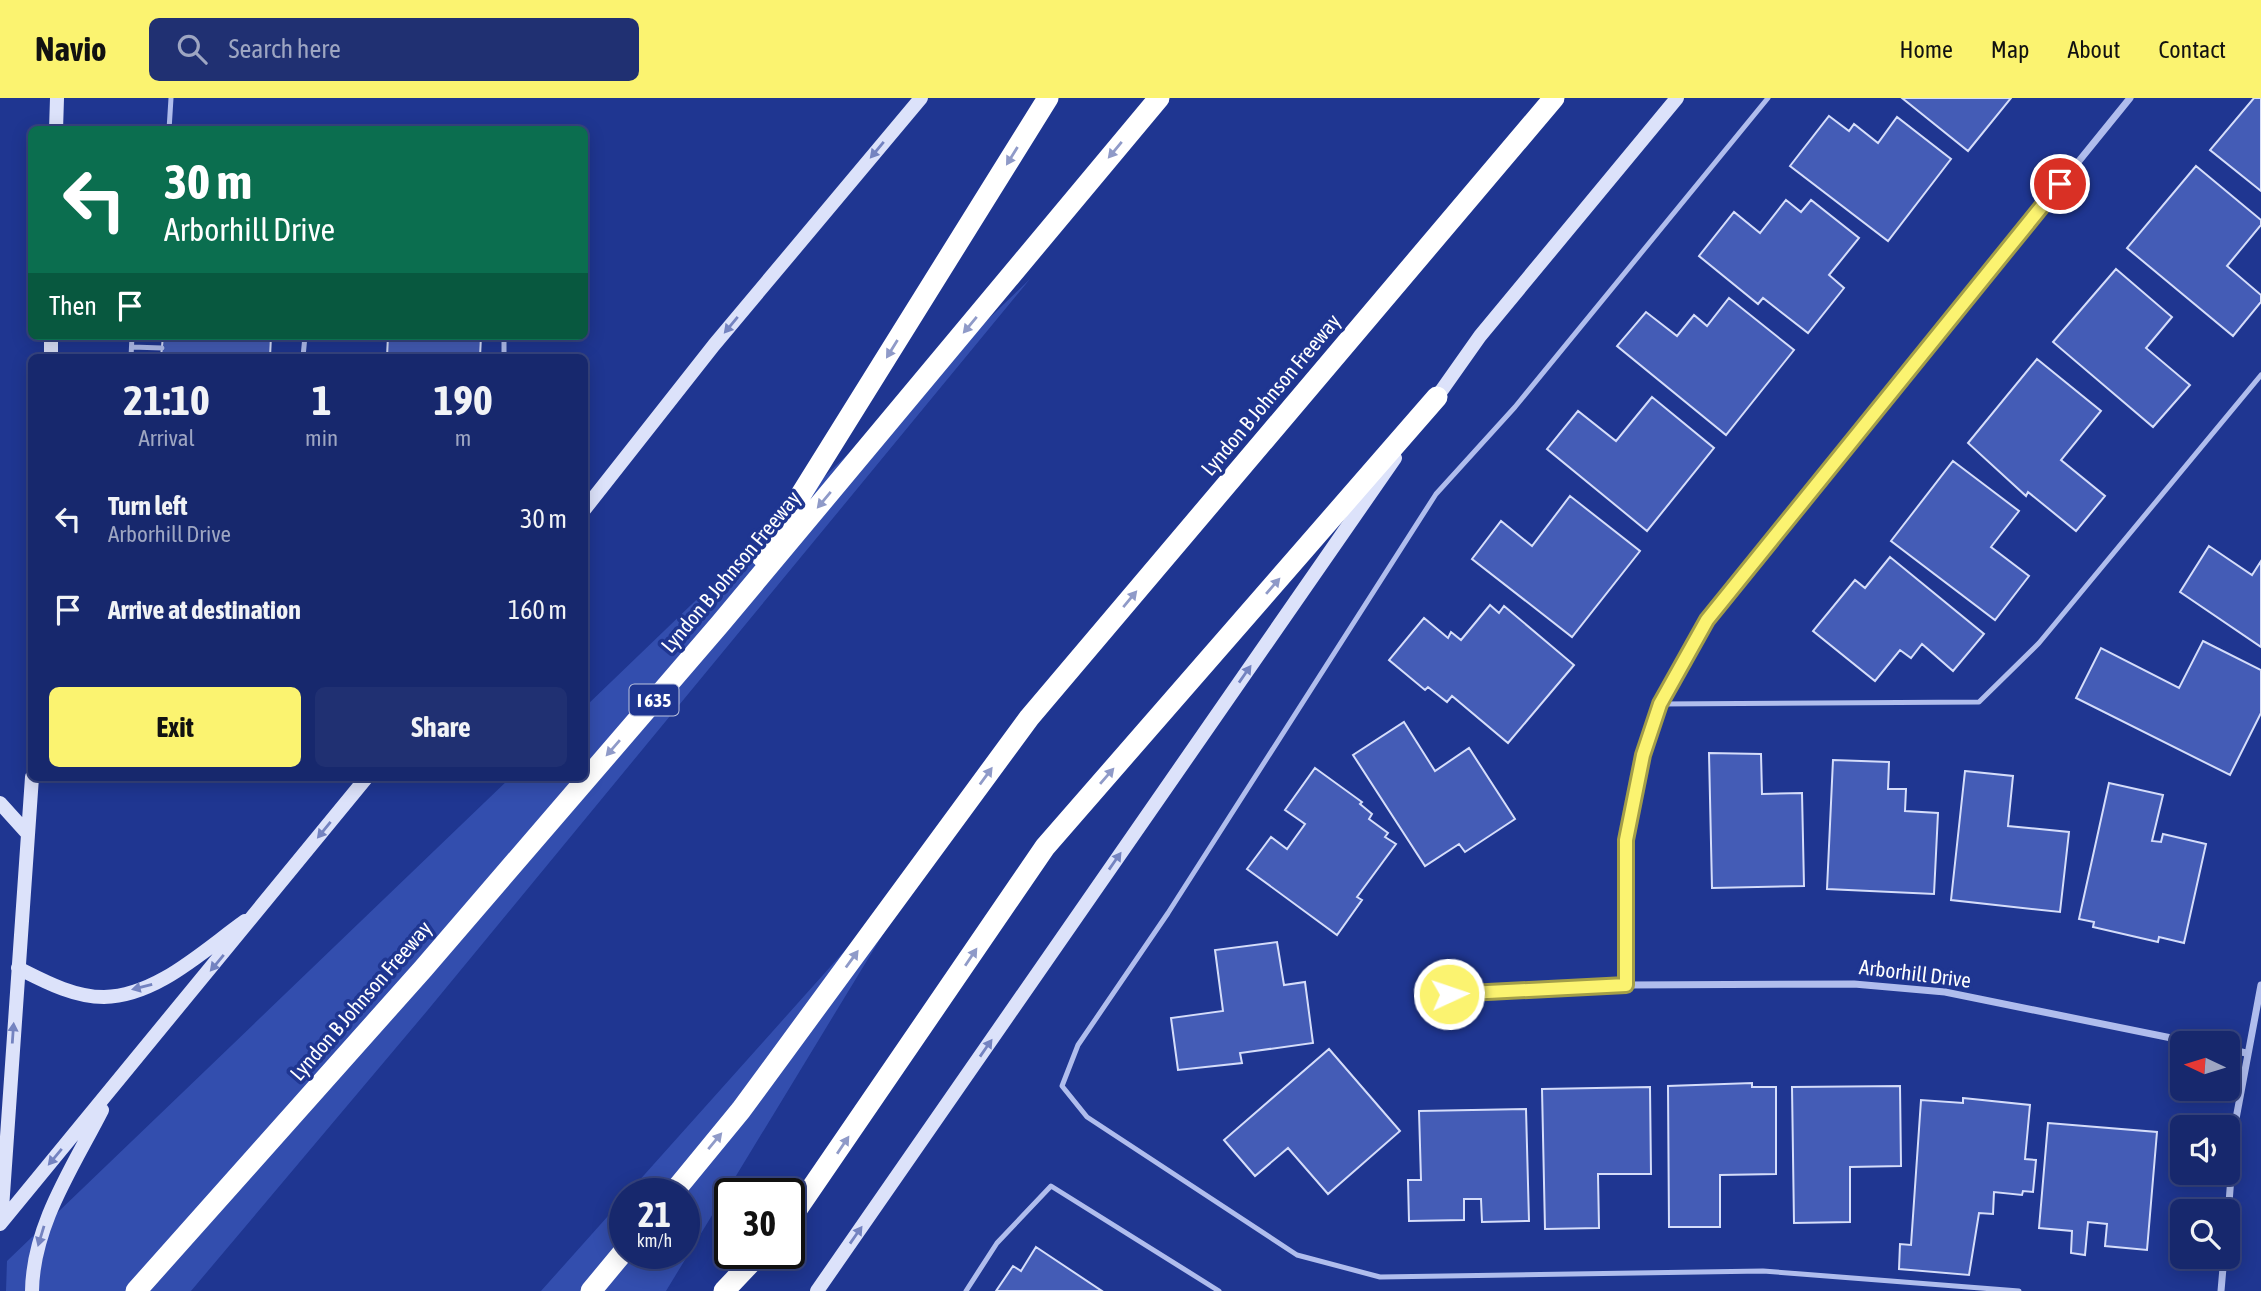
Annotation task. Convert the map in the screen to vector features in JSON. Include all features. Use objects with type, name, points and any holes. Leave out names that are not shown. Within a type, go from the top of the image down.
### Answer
[{"type":"highway","points":[[720,624],[1048,98]]},
{"type":"highway","name":"Lyndon B Johnson Freeway","points":[[588,777],[720,624],[1159,98]]},
{"type":"highway","name":"Lyndon B Johnson Freeway","points":[[685,1178],[741,1110],[1029,718],[1554,98]]},
{"type":"highway","points":[[805,1198],[1045,847],[1437,397]]},
{"type":"highway","name":"Lyndon B Johnson Freeway","points":[[136,1291],[423,969],[585,781]]},
{"type":"highway","points":[[591,1291],[609,1269]]},
{"type":"highway","points":[[724,1291],[745,1269]]},
{"type":"main road","points":[[56,126],[57,98]]},
{"type":"main road","points":[[588,505],[714,345],[921,98]]},
{"type":"main road","points":[[817,1291],[1480,336],[1677,98]]},
{"type":"main road","points":[[0,1232],[32,781]]},
{"type":"main road","points":[[0,1223],[260,911],[364,781]]},
{"type":"main road","points":[[0,803],[28,834]]},
{"type":"main road","points":[[18,968],[63,990],[104,997],[154,984],[260,911]]},
{"type":"main road","points":[[32,1291],[32,1262],[45,1222],[114,1086]]},
{"type":"street","points":[[1626,985],[1626,840],[1643,755],[1660,704],[1707,620],[2130,98]]},
{"type":"street","name":"Arborhill Drive","points":[[1449,994],[1626,985],[1854,984],[1945,992],[2170,1038]]},
{"type":"street","points":[[2229,1199],[2235,1124],[2246,1053],[2261,985]]},
{"type":"street","points":[[2240,1052],[2246,1053]]},
{"type":"street","points":[[2221,1291],[2223,1269]]},
{"type":"lane","points":[[169,126],[172,98]]},
{"type":"lane","points":[[1768,98],[1515,407],[1436,494],[1168,913],[1078,1045],[1062,1086],[1087,1117],[1297,1255],[1380,1277],[1763,1271],[2019,1291]]},
{"type":"lane","points":[[131,354],[132,340]]},
{"type":"lane","points":[[132,347],[162,348]]},
{"type":"lane","points":[[1660,704],[1979,702],[2039,643],[2261,375]]},
{"type":"lane","points":[[966,1291],[997,1243],[1051,1185],[1219,1291]]},
{"type":"shaded area","points":[[1030,279],[427,1011],[191,1291],[6,1291],[7,1261],[507,781],[588,781],[588,704]]},
{"type":"shaded area","points":[[933,852],[735,1178],[714,1178],[714,1212],[700,1235],[700,1178],[641,1178]]},
{"type":"shaded area","points":[[609,1215],[609,1269],[679,1269],[666,1291],[541,1291]]},
{"type":"building","points":[[1902,98],[2011,98],[1968,151]]},
{"type":"building","points":[[2254,98],[2261,98],[2261,191],[2210,150]]},
{"type":"building","points":[[1829,116],[1849,131],[1854,124],[1878,143],[1897,117],[1951,159],[1888,241],[1790,166]]},
{"type":"building","points":[[2196,166],[2261,220],[2261,225],[2227,266],[2261,295],[2261,302],[2233,336],[2127,248]]},
{"type":"building","points":[[1786,200],[1801,212],[1811,200],[1859,238],[1829,275],[1844,288],[1808,333],[1763,298],[1758,304],[1699,256],[1734,212],[1760,233]]},
{"type":"building","points":[[2116,269],[2172,317],[2146,348],[2190,385],[2153,427],[2053,342]]},
{"type":"building","points":[[1729,298],[1794,350],[1726,435],[1617,346],[1646,312],[1677,336],[1694,315],[1707,326]]},
{"type":"building","points":[[163,340],[271,340],[270,354],[161,354]]},
{"type":"building","points":[[388,340],[481,340],[480,354],[387,354]]},
{"type":"building","points":[[2037,359],[2101,411],[2061,460],[2105,496],[2076,531],[2028,492],[2026,496],[1968,443]]},
{"type":"building","points":[[1652,397],[1714,448],[1647,531],[1547,449],[1578,411],[1616,441]]},
{"type":"building","points":[[1953,461],[2019,511],[1991,547],[2029,576],[1995,620],[1891,541]]},
{"type":"building","points":[[1570,496],[1640,551],[1572,637],[1472,559],[1501,521],[1532,546]]},
{"type":"building","points":[[2209,546],[2252,575],[2261,561],[2261,647],[2180,592]]},
{"type":"building","points":[[1890,557],[1984,634],[1953,671],[1922,644],[1911,658],[1900,650],[1875,681],[1813,631],[1855,580],[1865,588]]},
{"type":"building","points":[[1490,605],[1499,613],[1504,606],[1574,665],[1508,743],[1452,696],[1447,702],[1428,687],[1425,690],[1389,660],[1424,618],[1448,638],[1451,632],[1461,640]]},
{"type":"building","points":[[2203,641],[2261,670],[2261,713],[2230,775],[2076,698],[2101,648],[2179,688]]},
{"type":"building","points":[[1404,722],[1435,771],[1469,748],[1515,819],[1465,852],[1459,844],[1425,866],[1353,755]]},
{"type":"building","points":[[1709,753],[1761,754],[1762,794],[1802,793],[1804,886],[1712,888]]},
{"type":"building","points":[[1833,760],[1889,762],[1888,789],[1906,789],[1905,811],[1938,813],[1934,894],[1827,889]]},
{"type":"building","points":[[1315,768],[1362,802],[1360,804],[1372,814],[1369,819],[1388,833],[1385,837],[1396,844],[1357,897],[1362,900],[1337,935],[1247,869],[1271,837],[1287,849],[1305,824],[1285,810]]},
{"type":"building","points":[[1965,771],[2013,776],[2008,826],[2069,832],[2060,912],[1951,900]]},
{"type":"building","points":[[2109,783],[2163,795],[2152,841],[2161,842],[2163,834],[2206,844],[2184,943],[2159,937],[2158,942],[2093,927],[2094,922],[2079,919]]},
{"type":"building","points":[[1277,942],[1284,985],[1305,982],[1313,1043],[1240,1053],[1242,1063],[1178,1070],[1171,1018],[1223,1011],[1215,950]]},
{"type":"building","points":[[1329,1049],[1400,1131],[1328,1194],[1288,1148],[1255,1176],[1224,1140]]},
{"type":"building","points":[[1752,1083],[1752,1087],[1776,1087],[1776,1174],[1720,1175],[1720,1227],[1669,1227],[1668,1086]]},
{"type":"building","points":[[1900,1086],[1901,1166],[1850,1167],[1850,1222],[1794,1223],[1792,1087]]},
{"type":"building","points":[[1650,1087],[1651,1174],[1598,1174],[1599,1228],[1545,1229],[1542,1089]]},
{"type":"building","points":[[1963,1098],[2030,1105],[2025,1159],[2036,1160],[2033,1192],[2023,1191],[2022,1195],[1994,1192],[1993,1214],[1979,1213],[1969,1275],[1899,1269],[1900,1244],[1911,1245],[1921,1100],[1963,1103]]},
{"type":"building","points":[[1526,1109],[1529,1221],[1482,1222],[1481,1199],[1464,1199],[1464,1220],[1409,1221],[1408,1180],[1421,1180],[1419,1111]]},
{"type":"building","points":[[2048,1123],[2157,1132],[2147,1250],[2105,1246],[2107,1224],[2088,1222],[2085,1255],[2071,1253],[2072,1231],[2039,1228]]},
{"type":"building","points":[[1036,1247],[1102,1291],[996,1291],[1013,1266],[1021,1271]]},
{"type":"route","points":[[1449,994],[1626,985],[1626,840],[1643,755],[1660,704],[1707,620],[2060,184]]}]
